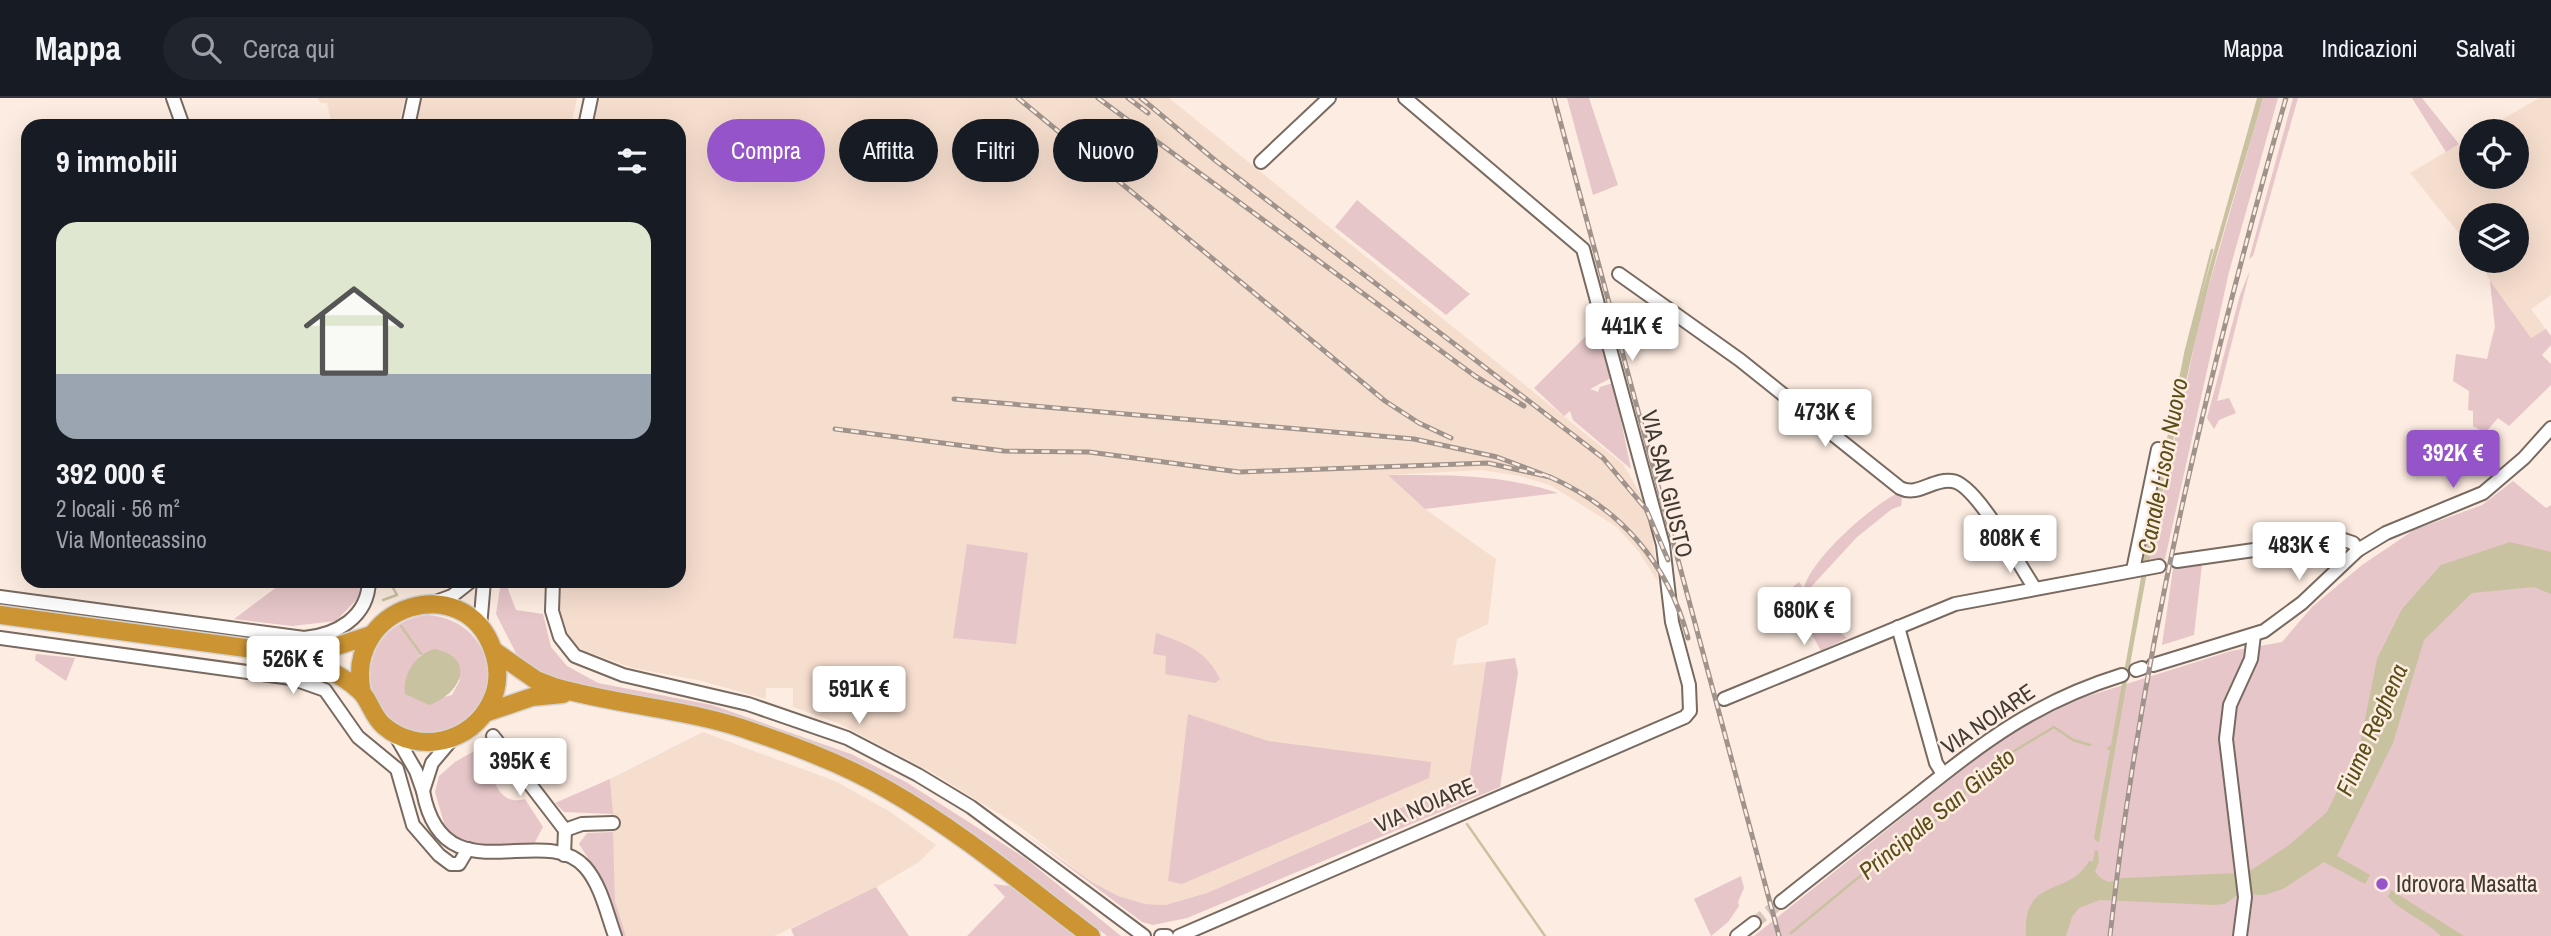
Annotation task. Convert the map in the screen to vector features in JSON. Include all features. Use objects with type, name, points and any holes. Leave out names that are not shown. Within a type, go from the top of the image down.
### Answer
[{"type":"highway","points":[[0,615],[268,651],[325,650],[371,635],[395,613],[430,604],[458,611],[480,627],[494,651],[497,682],[485,713],[471,728],[453,738],[423,742],[394,733],[374,716],[362,692],[360,663],[371,635]]},
{"type":"highway","points":[[268,651],[322,667],[362,692]]},
{"type":"highway","points":[[494,651],[536,680],[581,695],[704,718],[754,732],[834,762],[888,790],[944,826],[1091,936]]},
{"type":"highway","points":[[485,713],[532,697],[581,695]]},
{"type":"street","points":[[173,98],[180,119]]},
{"type":"street","points":[[410,119],[414,98]]},
{"type":"street","points":[[586,119],[591,98]]},
{"type":"street","points":[[1261,162],[1329,98]]},
{"type":"street","name":"VIA SAN GIUSTO","points":[[1405,98],[1583,249],[1663,545],[1672,622],[1689,685],[1689,714]]},
{"type":"street","points":[[1619,274],[1741,360],[1900,488],[1911,491],[1946,480],[1965,486],[2034,587]]},
{"type":"street","points":[[2144,668],[2254,635],[2275,624],[2302,603],[2358,550],[2386,533],[2483,493],[2524,458],[2551,428]]},
{"type":"street","points":[[2135,570],[2158,449]]},
{"type":"street","points":[[2177,561],[2338,538],[2353,543],[2358,550]]},
{"type":"street","points":[[1724,699],[1955,604],[2034,587],[2159,566]]},
{"type":"street","points":[[0,597],[304,638],[328,635],[348,624],[368,594],[368,588]]},
{"type":"street","points":[[430,604],[452,596],[462,588]]},
{"type":"street","points":[[480,627],[483,588]]},
{"type":"street","points":[[553,588],[552,611],[560,637],[575,656],[623,675],[748,704],[847,738],[918,775],[971,807],[1144,936]]},
{"type":"street","name":"VIA NOIARE","points":[[1898,628],[1936,763],[1943,774],[1972,750],[2026,715],[2076,690],[2122,675]]},
{"type":"street","points":[[2241,936],[2245,897],[2226,739],[2230,705],[2251,659],[2254,635]]},
{"type":"street","points":[[0,638],[291,678],[316,685],[330,696],[358,737],[397,769],[413,825],[425,842],[451,864],[459,864],[468,849]]},
{"type":"street","name":"VIA NOIARE","points":[[1179,936],[1689,714]]},
{"type":"street","points":[[394,733],[416,771],[433,822],[444,835],[468,849],[564,855],[584,866],[596,883],[615,936]]},
{"type":"street","points":[[493,736],[565,830],[564,855]]},
{"type":"street","points":[[424,791],[432,763],[453,738]]},
{"type":"street","points":[[1781,902],[1943,774]]},
{"type":"street","points":[[565,830],[582,824],[613,823]]},
{"type":"street","points":[[1737,936],[1754,923]]},
{"type":"street","points":[[1161,936],[1167,936]]},
{"type":"shaded area","points":[[317,98],[405,98],[400,119],[330,119],[327,103],[321,103]]},
{"type":"shaded area","points":[[421,98],[577,98],[572,119],[416,119]]},
{"type":"shaded area","points":[[600,98],[1169,98],[1623,464],[1649,509],[1658,582],[1639,552],[1617,527],[1550,485],[1520,476],[1481,470],[1389,475],[1425,509],[1496,559],[1488,624],[1457,639],[1453,665],[1486,662],[1469,777],[1207,893],[1165,905],[1145,904],[1118,896],[1092,882],[1019,826],[933,773],[838,723],[793,707],[793,688],[766,688],[766,699],[702,681],[633,668],[585,651],[572,643],[563,631],[557,605],[559,588],[686,588],[686,119],[595,119]]},
{"type":"shaded area","points":[[1567,98],[1589,98],[1618,185],[1593,195]]},
{"type":"shaded area","points":[[2263,98],[2278,98],[2229,272],[2165,559],[2149,560],[2202,309]]},
{"type":"shaded area","points":[[2293,98],[2298,98],[2253,256],[2249,259]]},
{"type":"shaded area","points":[[2412,98],[2422,98],[2459,144],[2446,152]]},
{"type":"shaded area","points":[[2539,98],[2551,98],[2551,295],[2531,309],[2551,336],[2551,345],[2514,382],[2488,353],[2495,327],[2490,281],[2486,273],[2529,273],[2529,203],[2459,203],[2459,233],[2410,173],[2459,144],[2459,189],[2529,189],[2529,119],[2503,119]]},
{"type":"shaded area","points":[[1357,200],[1470,294],[1446,315],[1335,227]]},
{"type":"shaded area","points":[[2250,270],[2217,401],[2229,398],[2236,413],[2219,420],[2214,429],[2207,418],[2240,295]]},
{"type":"shaded area","points":[[2490,281],[2531,338],[2546,329],[2551,336],[2551,345],[2542,355],[2551,364],[2551,385],[2509,426],[2498,418],[2485,433],[2473,426],[2473,411],[2468,410],[2469,391],[2453,381],[2456,354],[2487,359],[2495,327]]},
{"type":"shaded area","points":[[1595,327],[1611,378],[1590,389],[1598,392],[1600,387],[1613,383],[1631,469],[1573,420],[1570,411],[1564,416],[1534,388]]},
{"type":"shaded area","points":[[1388,475],[1495,479],[1558,493],[1425,509]]},
{"type":"shaded area","points":[[2513,481],[2546,508],[2551,505],[2551,936],[1754,936],[1978,757],[2023,726],[2082,698],[2231,651],[2282,642],[2312,607],[2362,565],[2414,530],[2482,505]]},
{"type":"shaded area","points":[[1898,493],[1902,498],[1901,506],[1892,509],[1857,537],[1810,588],[1804,588],[1818,563],[1844,534],[1873,509]]},
{"type":"shaded area","points":[[967,544],[1028,553],[1016,644],[953,638]]},
{"type":"shaded area","points":[[2202,564],[2194,635],[2162,645],[2173,569]]},
{"type":"shaded area","points":[[1799,582],[1822,619],[1847,638],[1821,651],[1788,591]]},
{"type":"shaded area","points":[[276,588],[362,588],[358,598],[336,621],[292,626],[234,619]]},
{"type":"shaded area","points":[[500,588],[508,588],[516,610],[543,614],[551,647],[567,666],[598,683],[712,705],[851,754],[906,782],[1025,858],[1121,936],[1107,936],[998,852],[742,720],[700,708],[564,684],[543,675],[519,659],[496,614]]},
{"type":"shaded area","points":[[427,615],[453,621],[471,634],[483,652],[488,673],[486,693],[477,712],[461,726],[437,734],[411,732],[391,721],[377,704],[371,683],[372,661],[382,640],[400,624]],"holes":[[[421,654],[460,680],[452,695],[444,697],[417,661]]]},
{"type":"shaded area","points":[[1156,633],[1194,649],[1209,661],[1220,679],[1215,683],[1165,674],[1166,656],[1153,654]]},
{"type":"shaded area","points":[[36,654],[75,658],[66,681],[35,660]]},
{"type":"shaded area","points":[[1515,658],[1518,673],[1500,787],[1187,918],[1153,925],[1142,922],[1017,828],[1092,882],[1118,896],[1145,904],[1165,905],[1207,893],[1469,778],[1486,662]]},
{"type":"shaded area","points":[[1188,714],[1268,741],[1431,762],[1429,778],[1182,884],[1168,881]]},
{"type":"shaded area","points":[[703,732],[835,781],[889,811],[936,845],[919,862],[863,895],[774,936],[626,936],[615,901],[610,779]]},
{"type":"shaded area","points":[[483,746],[497,763],[492,777],[497,788],[504,796],[513,800],[525,799],[543,827],[534,844],[481,848],[463,842],[446,830],[435,792],[439,776],[455,762]]},
{"type":"shaded area","points":[[610,779],[613,814],[564,812],[555,803]]},
{"type":"shaded area","points":[[613,832],[615,901],[626,936],[620,936],[602,880],[579,844],[587,833]]},
{"type":"shaded area","points":[[1741,876],[1744,888],[1739,906],[1728,922],[1711,936],[1694,899]]},
{"type":"shaded area","points":[[993,884],[1010,886],[1077,936],[967,936],[1005,897]]},
{"type":"shaded area","points":[[876,887],[909,936],[794,936],[791,929]]},
{"type":"water","points":[[2257,98],[2263,98],[2223,231],[2187,378],[2146,576],[2099,842],[2094,838],[2110,750],[2106,749],[2111,745],[2154,505],[2186,350]]},
{"type":"water","name":"Fiume Reghena","points":[[2510,542],[2551,552],[2551,594],[2534,587],[2472,593],[2424,640],[2393,743],[2337,856],[2370,875],[2365,884],[2324,862],[2283,889],[2265,895],[2239,894],[2225,904],[2214,905],[2100,900],[2079,908],[2072,917],[2066,936],[2026,936],[2031,904],[2039,895],[2080,872],[2089,861],[2093,861],[2095,850],[2098,851],[2099,861],[2095,872],[2110,882],[2122,878],[2237,873],[2253,869],[2289,845],[2327,812],[2360,744],[2377,659],[2402,609],[2441,565]]},
{"type":"water","points":[[435,649],[456,660],[460,676],[449,693],[429,705],[405,694],[405,687],[411,666],[421,655]]},
{"type":"water","points":[[2391,890],[2464,936],[2441,936],[2394,903],[2388,897]]},
{"type":"waterway","points":[[180,98],[182,106]]},
{"type":"waterway","name":"Canale Lison Nuovo","points":[[2143,565],[2186,350],[2212,250]]},
{"type":"waterway","points":[[383,600],[397,595],[393,588]]},
{"type":"waterway","points":[[401,626],[421,654]]},
{"type":"waterway","name":"Principale San Giusto","points":[[1791,933],[1882,858],[1917,837],[1964,795],[1966,788],[2006,756],[2054,727],[2073,740],[2090,745]]},
{"type":"waterway","points":[[1467,824],[1545,936]]},
{"type":"tunnel","points":[[1754,923],[1781,902]]},
{"type":"railway","points":[[1018,98],[1385,401],[1419,423],[1451,438]]},
{"type":"railway","points":[[1098,98],[1475,376],[1524,406]]},
{"type":"railway","points":[[1128,98],[1148,113]]},
{"type":"railway","points":[[1141,98],[1216,161],[1603,458],[1646,509],[1668,560]]},
{"type":"railway","points":[[1554,98],[1779,936]]},
{"type":"railway","points":[[2110,936],[2123,829],[2140,724],[2180,514],[2230,305],[2286,98]]},
{"type":"railway","points":[[835,429],[1004,451],[1089,452],[1239,472],[1488,463],[1550,477],[1497,457],[1414,439],[954,399]]},
{"type":"railway","points":[[1550,477],[1598,505],[1638,541],[1668,586],[1688,638]]},
{"type":"place","name":"Idrovora Masatta","points":[[2382,884]]}]
